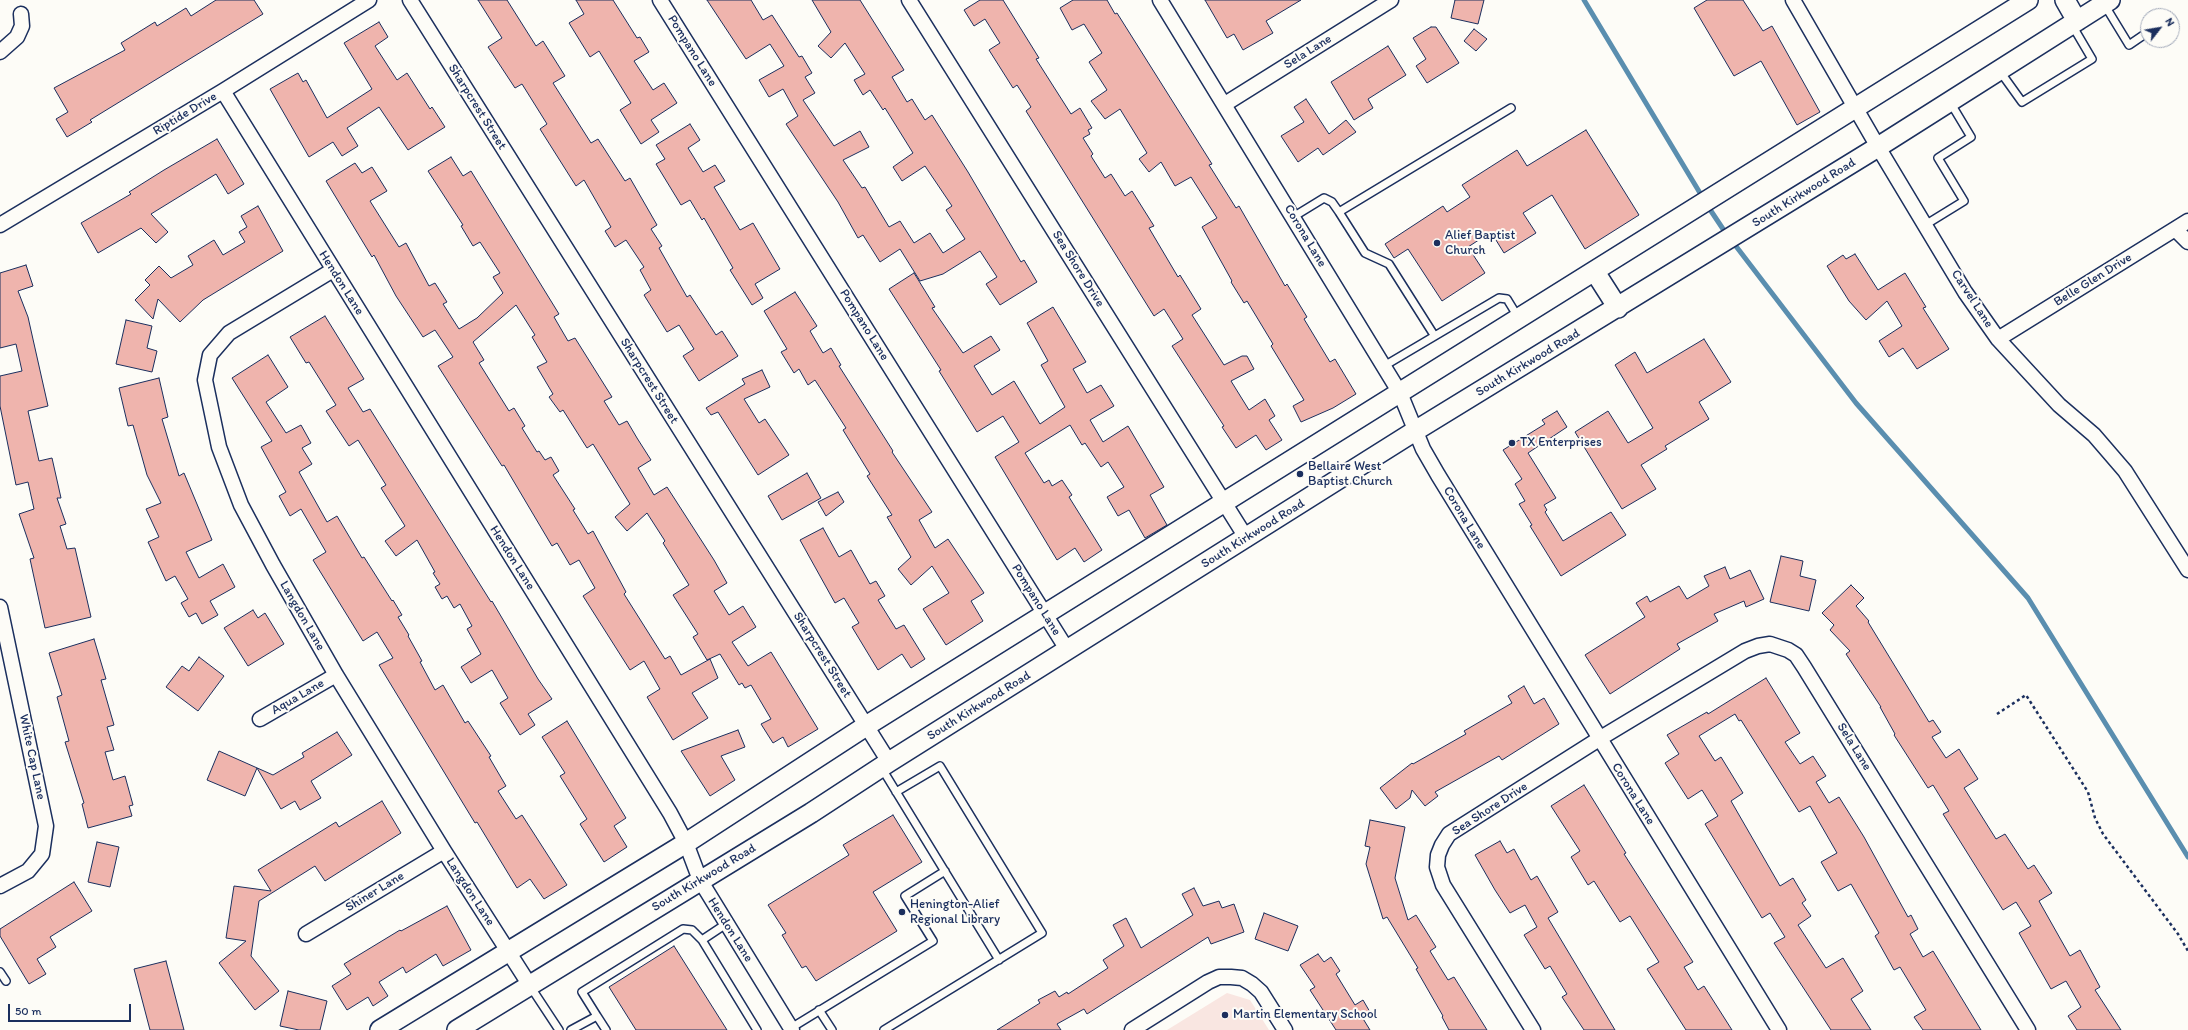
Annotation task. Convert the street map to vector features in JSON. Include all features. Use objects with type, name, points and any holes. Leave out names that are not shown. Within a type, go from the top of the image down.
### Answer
[{"type":"main road","points":[[380,1030],[686,843],[866,726],[1046,616],[1224,502],[1595,272],[2028,0]]},
{"type":"main road","points":[[2065,0],[2074,23]]},
{"type":"main road","name":"South Kirkwood Road","points":[[457,1030],[529,984],[811,813],[885,764],[1247,539],[1416,431],[1878,147],[2107,2]]},
{"type":"main road","points":[[1595,272],[1618,308]]},
{"type":"street","name":"Riptide Drive","points":[[0,225],[223,91],[369,0]]},
{"type":"street","name":"Sharpcrest Street","points":[[410,0],[866,726],[885,764]]},
{"type":"street","name":"Pompano Lane","points":[[660,0],[1068,651]]},
{"type":"street","name":"Sea Shore Drive","points":[[909,0],[1247,539]]},
{"type":"street","name":"Corona Lane","points":[[1160,0],[1225,104],[1400,393],[1416,431],[1438,475],[1779,1030]]},
{"type":"street","name":"Sela Lane","points":[[1225,104],[1391,0]]},
{"type":"street","name":"Carvel Lane","points":[[1793,0],[1878,147],[1965,292],[1998,339],[2059,405],[2094,435],[2126,471],[2188,570]]},
{"type":"street","points":[[0,52],[17,37],[22,26],[21,14]]},
{"type":"street","name":"Hendon Lane","points":[[223,91],[670,813],[686,843],[700,880],[792,1029]]},
{"type":"street","name":"Belle Glen Drive","points":[[1998,339],[2188,221]]},
{"type":"street","points":[[2175,229],[2188,242]]},
{"type":"street","name":"Langdon Lane","points":[[333,270],[229,333],[210,355],[205,380],[219,447],[241,505],[273,566],[336,676],[444,851],[529,984]]},
{"type":"street","name":"White Cap Lane","points":[[0,607],[46,826],[42,854],[28,872],[0,886]]},
{"type":"street","name":"Sela Lane","points":[[1599,739],[1745,651],[1758,646],[1770,644],[1788,650],[1796,655],[2028,1030]]},
{"type":"street","name":"Aqua Lane","points":[[260,719],[336,676]]},
{"type":"street","name":"Sea Shore Drive","points":[[1533,1030],[1443,885],[1437,867],[1438,855],[1449,834],[1599,739]]},
{"type":"street","name":"Shiner Lane","points":[[306,934],[444,851]]},
{"type":"street","points":[[1132,1030],[1208,982],[1219,977],[1242,978],[1252,984],[1261,992],[1285,1030]]},
{"type":"lane","points":[[2107,2],[2129,45],[2140,37]]},
{"type":"lane","points":[[1999,70],[2022,102],[2092,59],[2074,23]]},
{"type":"lane","points":[[1925,225],[1964,201],[1938,158],[1971,137],[1950,102]]},
{"type":"lane","points":[[1339,212],[1511,108]]},
{"type":"lane","points":[[1293,217],[1324,198],[1332,202],[1365,252],[1389,264],[1434,335]]},
{"type":"lane","points":[[1384,366],[1434,335],[1499,298],[1507,299],[1519,319]]},
{"type":"lane","points":[[885,764],[896,792],[999,960]]},
{"type":"lane","points":[[884,1030],[1042,934],[940,766],[896,792]]},
{"type":"lane","points":[[792,1029],[820,1010],[933,941],[905,896],[945,871]]},
{"type":"lane","points":[[702,940],[726,924]]},
{"type":"lane","points":[[606,1030],[582,992],[683,929],[692,930],[702,940],[757,1030]]},
{"type":"lane","points":[[0,972],[6,982]]},
{"type":"lane","points":[[529,984],[559,1030]]},
{"type":"lane","points":[[820,1010],[832,1030]]},
{"type":"lane","points":[[571,1030],[597,1016]]},
{"type":"path","points":[[1997,714],[2026,695],[2088,792],[2095,818],[2103,834],[2178,934],[2188,951]]},
{"type":"shaded area","name":"Martin Elementary School","points":[[1227,993],[1250,1000],[1269,1030],[1167,1030]]},
{"type":"building","points":[[216,0],[254,0],[263,14],[90,120],[92,122],[67,137],[56,119],[68,112],[54,88],[125,50],[121,43],[155,22],[157,26],[186,8],[191,16]]},
{"type":"building","points":[[478,0],[507,0],[536,46],[543,41],[565,76],[553,83],[591,143],[598,139],[625,181],[630,178],[657,225],[651,229],[662,246],[659,248],[687,297],[690,295],[716,335],[722,331],[738,356],[699,381],[683,356],[694,349],[679,325],[667,332],[644,295],[651,290],[640,270],[644,267],[626,240],[615,247],[605,231],[611,227],[584,180],[576,186],[540,129],[547,124],[522,84],[515,88],[488,47],[502,38]]},
{"type":"building","points":[[576,0],[613,0],[637,38],[640,37],[649,52],[634,61],[653,90],[664,83],[677,103],[651,120],[659,132],[641,144],[620,110],[631,103],[599,51],[590,57],[569,23],[584,14]]},
{"type":"building","points":[[707,0],[751,0],[763,20],[772,15],[799,57],[802,56],[812,73],[805,77],[815,93],[803,100],[834,146],[860,131],[869,147],[843,160],[862,188],[865,187],[889,227],[900,221],[914,243],[930,233],[943,253],[965,239],[946,210],[952,206],[925,166],[902,181],[893,167],[913,153],[885,108],[883,110],[870,90],[863,95],[854,80],[865,74],[845,43],[831,58],[818,46],[831,32],[812,0],[860,0],[904,70],[892,77],[907,102],[912,99],[925,120],[932,115],[968,172],[1021,262],[1024,260],[1037,282],[1000,305],[986,284],[997,277],[980,251],[943,274],[920,281],[900,249],[880,262],[863,235],[858,238],[838,202],[786,124],[798,116],[783,89],[769,97],[759,80],[784,66],[770,44],[746,59]]},
{"type":"building","points":[[980,0],[1003,0],[1039,58],[1036,59],[1071,114],[1080,108],[1092,128],[1088,130],[1090,134],[1083,138],[1093,154],[1091,156],[1105,178],[1111,174],[1125,196],[1132,191],[1154,226],[1149,228],[1178,277],[1180,275],[1201,309],[1192,315],[1224,365],[1242,356],[1247,356],[1254,369],[1231,381],[1249,410],[1265,399],[1275,416],[1269,420],[1282,440],[1266,450],[1256,435],[1236,448],[1222,427],[1224,426],[1172,346],[1183,339],[1164,309],[1154,316],[1026,111],[1031,107],[1017,85],[1013,88],[989,50],[1000,43],[985,19],[974,26],[964,10]]},
{"type":"building","points":[[1073,0],[1107,0],[1115,14],[1117,13],[1212,164],[1209,165],[1236,208],[1239,206],[1285,286],[1287,284],[1307,317],[1304,319],[1330,362],[1335,359],[1356,394],[1333,408],[1301,422],[1293,406],[1304,400],[1271,346],[1273,344],[1247,301],[1244,303],[1231,282],[1232,281],[1202,227],[1217,218],[1191,177],[1175,186],[1161,162],[1149,172],[1139,159],[1147,153],[1120,109],[1105,119],[1091,101],[1107,90],[1089,62],[1102,53],[1084,24],[1072,30],[1060,8]]},
{"type":"building","points":[[1205,0],[1301,0],[1266,21],[1273,33],[1243,50],[1234,34],[1227,38]]},
{"type":"building","points":[[1455,0],[1484,0],[1478,24],[1451,18]]},
{"type":"building","points":[[1707,0],[1743,0],[1763,31],[1772,26],[1820,112],[1797,125],[1761,61],[1734,76],[1694,8]]},
{"type":"building","points":[[379,22],[388,37],[375,46],[397,80],[407,73],[430,109],[432,107],[445,127],[408,150],[379,107],[347,128],[358,146],[342,156],[333,142],[309,157],[270,89],[298,73],[303,82],[306,80],[327,118],[372,89],[344,43]]},
{"type":"building","points":[[1431,27],[1436,27],[1459,63],[1427,83],[1416,66],[1426,59],[1413,38]]},
{"type":"building","points":[[1474,29],[1487,39],[1476,51],[1464,41]]},
{"type":"building","points":[[1388,46],[1406,75],[1368,99],[1373,108],[1354,120],[1331,82]]},
{"type":"building","points":[[1306,99],[1329,134],[1346,120],[1356,132],[1323,155],[1318,148],[1298,162],[1281,136],[1304,122],[1294,107]]},
{"type":"building","points":[[690,124],[700,140],[688,148],[703,172],[715,165],[725,181],[714,187],[740,230],[753,223],[780,269],[755,284],[763,298],[752,305],[730,270],[733,268],[704,218],[702,220],[690,200],[681,205],[656,164],[665,159],[656,145]]},
{"type":"building","points":[[1586,130],[1639,215],[1585,249],[1552,195],[1523,213],[1536,233],[1504,253],[1491,232],[1468,247],[1485,273],[1442,301],[1408,249],[1394,258],[1385,244],[1443,206],[1447,212],[1470,197],[1462,185],[1517,150],[1527,166]]},
{"type":"building","points":[[217,139],[244,184],[228,194],[216,174],[151,214],[168,232],[156,243],[141,228],[98,253],[81,223],[131,194],[129,192]]},
{"type":"building","points":[[451,157],[463,176],[471,171],[559,314],[554,317],[568,341],[575,338],[612,397],[604,401],[619,425],[627,421],[651,460],[638,468],[654,495],[667,487],[714,560],[727,583],[714,591],[729,615],[743,606],[756,627],[732,642],[748,666],[771,652],[818,729],[788,747],[783,737],[773,743],[761,724],[771,719],[751,685],[745,688],[742,683],[739,685],[720,654],[707,660],[693,637],[698,634],[673,595],[689,585],[663,543],[665,541],[647,513],[627,531],[615,517],[630,504],[593,444],[587,448],[563,410],[560,412],[549,397],[553,394],[537,367],[547,362],[532,337],[535,335],[516,305],[473,342],[484,360],[479,363],[509,411],[514,408],[525,426],[522,428],[537,452],[539,451],[545,460],[551,457],[559,471],[553,475],[575,509],[573,510],[588,534],[593,531],[626,592],[624,594],[665,659],[670,656],[681,675],[710,659],[718,678],[692,693],[708,718],[673,740],[647,697],[660,689],[644,661],[630,670],[583,596],[595,588],[579,560],[570,565],[557,543],[552,546],[504,465],[502,466],[438,366],[453,357],[435,330],[423,337],[396,296],[374,255],[372,257],[326,181],[355,163],[362,173],[372,167],[387,191],[370,201],[399,247],[406,243],[429,286],[435,283],[447,302],[443,304],[459,329],[477,318],[503,293],[493,277],[500,273],[480,242],[473,246],[461,226],[463,225],[428,171]]},
{"type":"building","points":[[258,206],[283,251],[203,300],[180,322],[158,299],[153,319],[135,300],[150,285],[145,280],[159,266],[171,278],[193,265],[188,256],[214,240],[223,255],[245,242],[239,232],[247,227],[241,216]]},
{"type":"building","points":[[1855,254],[1878,290],[1905,273],[1926,307],[1923,308],[1949,349],[1917,369],[1903,348],[1889,357],[1879,341],[1902,326],[1887,301],[1866,320],[1849,301],[1827,266],[1843,255],[1846,259]]},
{"type":"building","points":[[26,265],[33,286],[18,291],[28,317],[48,406],[28,411],[39,461],[52,458],[61,498],[57,498],[66,524],[60,526],[67,549],[75,548],[91,617],[45,628],[30,559],[34,558],[19,514],[34,509],[28,482],[16,485],[0,406],[0,376],[22,371],[16,344],[0,348],[0,273]]},
{"type":"building","points":[[914,273],[935,307],[932,308],[963,353],[991,336],[1000,350],[974,366],[992,395],[1014,381],[1040,424],[1065,407],[1041,365],[1048,361],[1027,323],[1053,307],[1086,362],[1073,369],[1087,393],[1101,385],[1114,406],[1090,420],[1103,442],[1128,426],[1164,487],[1150,495],[1167,525],[1145,538],[1129,510],[1118,516],[1107,497],[1124,487],[1108,462],[1101,467],[1085,443],[1082,445],[1070,425],[1025,453],[1044,483],[1049,480],[1052,486],[1062,480],[1072,495],[1069,497],[1102,550],[1084,562],[1075,548],[1057,560],[995,457],[1019,442],[1003,416],[977,432],[939,371],[941,370],[889,289]]},
{"type":"building","points":[[795,292],[817,326],[810,331],[823,353],[831,348],[841,365],[839,366],[893,451],[892,452],[932,512],[919,520],[935,548],[948,539],[984,593],[971,601],[983,621],[946,645],[923,609],[949,593],[932,566],[911,585],[898,569],[911,557],[887,517],[892,515],[867,476],[870,474],[843,430],[846,428],[815,380],[808,385],[799,369],[794,373],[781,352],[787,349],[764,311]]},
{"type":"building","points":[[325,316],[364,379],[348,388],[363,412],[370,409],[491,602],[492,601],[538,679],[552,699],[528,714],[535,725],[520,735],[500,703],[508,698],[492,670],[471,683],[461,667],[481,654],[467,629],[472,626],[460,604],[454,608],[447,596],[442,599],[435,587],[440,584],[433,573],[435,572],[417,540],[396,556],[385,541],[405,526],[381,488],[386,485],[358,440],[349,446],[326,411],[336,405],[309,362],[306,363],[290,337]]},
{"type":"building","points":[[126,320],[152,326],[147,348],[157,351],[152,372],[116,364]]},
{"type":"building","points":[[1704,339],[1731,382],[1699,402],[1709,419],[1665,446],[1667,449],[1641,465],[1656,489],[1622,509],[1575,432],[1608,411],[1628,443],[1653,428],[1615,365],[1635,352],[1647,373]]},
{"type":"building","points":[[268,355],[288,387],[266,402],[286,433],[301,425],[311,443],[302,448],[312,464],[299,472],[327,522],[337,516],[362,558],[364,557],[392,601],[393,600],[402,615],[398,617],[409,635],[408,636],[422,661],[420,662],[435,690],[443,685],[465,723],[468,721],[491,756],[489,757],[506,786],[498,791],[516,819],[522,815],[567,885],[544,899],[530,879],[517,888],[477,822],[475,823],[379,665],[393,658],[377,632],[363,641],[313,560],[326,552],[301,509],[290,516],[279,496],[286,492],[261,447],[272,441],[232,378]]},
{"type":"building","points":[[762,370],[770,387],[744,399],[759,423],[765,419],[789,455],[758,475],[718,412],[711,415],[706,408],[745,384],[742,379]]},
{"type":"building","points":[[159,378],[168,417],[162,419],[179,476],[184,473],[212,540],[186,552],[199,578],[223,564],[235,587],[210,601],[218,615],[202,624],[196,613],[189,617],[181,603],[188,599],[175,576],[166,581],[148,542],[159,537],[146,509],[161,503],[147,475],[133,425],[128,426],[119,388]]},
{"type":"building","points":[[1557,411],[1567,427],[1528,453],[1556,498],[1544,505],[1547,510],[1545,512],[1563,541],[1611,512],[1626,535],[1561,576],[1530,526],[1532,525],[1519,504],[1525,501],[1515,484],[1522,479],[1503,450],[1545,424],[1542,420]]},
{"type":"building","points":[[807,473],[821,498],[782,520],[768,496]]},
{"type":"building","points":[[838,492],[844,502],[826,516],[818,502]]},
{"type":"building","points":[[823,528],[839,557],[851,550],[870,584],[876,581],[885,596],[878,600],[896,629],[904,625],[925,659],[911,668],[902,654],[878,670],[852,627],[859,623],[844,598],[835,603],[800,540]]},
{"type":"building","points":[[1781,556],[1803,561],[1800,576],[1816,580],[1809,611],[1770,602]]},
{"type":"building","points":[[1725,567],[1730,579],[1750,570],[1764,599],[1746,607],[1744,601],[1714,614],[1718,621],[1677,644],[1680,649],[1610,694],[1585,655],[1645,617],[1636,603],[1647,596],[1650,602],[1679,586],[1687,599],[1709,586],[1704,576]]},
{"type":"building","points":[[1851,585],[1864,598],[1856,606],[1869,621],[1868,622],[1929,722],[1933,720],[1941,732],[1932,737],[1946,758],[1959,749],[1978,779],[1964,788],[1996,839],[2005,834],[2028,869],[2034,865],[2052,893],[2039,901],[2070,956],[2080,950],[2100,987],[2095,990],[2121,1030],[2077,1030],[2068,1016],[2081,1007],[2066,981],[2051,989],[2019,933],[2031,926],[2016,902],[2003,910],[1943,814],[1949,811],[1933,785],[1928,788],[1894,735],[1895,734],[1881,707],[1846,654],[1850,651],[1830,630],[1834,625],[1822,613]]},
{"type":"building","points":[[253,610],[258,618],[265,613],[284,644],[248,666],[224,628]]},
{"type":"building","points":[[94,639],[106,679],[101,680],[114,725],[107,727],[114,750],[105,752],[113,780],[125,776],[133,805],[129,806],[132,816],[88,828],[82,804],[84,803],[65,742],[69,741],[57,697],[62,695],[49,653]]},
{"type":"building","points":[[199,657],[224,676],[198,711],[166,687],[182,666],[189,671]]},
{"type":"building","points":[[1766,678],[1800,733],[1785,742],[1800,764],[1813,756],[1826,776],[1816,782],[1829,803],[1839,797],[1864,837],[1908,917],[1911,915],[1918,929],[1910,934],[1923,957],[1933,951],[1981,1030],[1923,1030],[1914,1017],[1926,1010],[1900,967],[1894,970],[1875,936],[1879,933],[1851,884],[1838,891],[1821,862],[1837,853],[1810,806],[1799,812],[1741,720],[1739,721],[1735,714],[1699,736],[1715,761],[1721,757],[1743,793],[1731,801],[1780,886],[1793,878],[1806,900],[1802,903],[1811,916],[1798,925],[1826,968],[1843,958],[1863,991],[1851,999],[1871,1030],[1831,1030],[1774,943],[1785,937],[1770,913],[1762,918],[1705,824],[1718,816],[1702,790],[1688,799],[1665,763],[1679,754],[1667,735],[1707,712],[1708,714]]},
{"type":"building","points":[[1524,686],[1534,704],[1544,698],[1559,724],[1502,760],[1499,756],[1435,792],[1438,796],[1425,806],[1412,790],[1410,798],[1396,809],[1380,788],[1412,763],[1413,764],[1466,734],[1464,731],[1512,703],[1508,696]]},
{"type":"building","points":[[567,721],[626,818],[614,826],[627,847],[604,862],[580,824],[587,819],[560,776],[565,773],[542,737]]},
{"type":"building","points":[[738,730],[745,747],[721,756],[735,780],[710,796],[681,751]]},
{"type":"building","points":[[337,732],[352,755],[311,781],[321,798],[300,810],[295,801],[281,809],[257,768],[245,796],[207,780],[219,751],[273,775],[304,757],[302,753]]},
{"type":"building","points":[[1584,785],[1626,853],[1624,854],[1693,962],[1684,967],[1698,990],[1704,986],[1732,1030],[1686,1030],[1647,969],[1659,962],[1630,916],[1620,922],[1594,881],[1588,885],[1571,857],[1580,851],[1551,806]]},
{"type":"building","points":[[382,801],[401,833],[325,881],[315,866],[259,901],[251,956],[279,991],[255,1010],[219,963],[246,941],[226,938],[234,886],[271,891],[258,870],[336,822],[339,827]]},
{"type":"building","points":[[893,815],[922,862],[873,892],[897,931],[816,981],[806,966],[802,968],[782,935],[786,933],[768,905],[849,855],[843,845]]},
{"type":"building","points":[[1370,820],[1405,827],[1395,878],[1408,920],[1416,915],[1436,947],[1430,951],[1448,980],[1454,977],[1487,1030],[1449,1030],[1442,1017],[1443,1016],[1416,969],[1418,968],[1387,917],[1383,919],[1366,864],[1370,847],[1365,846]]},
{"type":"building","points":[[1500,841],[1507,853],[1514,849],[1531,880],[1537,876],[1558,912],[1548,918],[1615,1030],[1584,1030],[1562,997],[1567,994],[1550,966],[1545,969],[1524,935],[1537,927],[1525,905],[1510,913],[1495,890],[1475,855]]},
{"type":"building","points":[[97,842],[119,847],[110,887],[88,882]]},
{"type":"building","points":[[74,882],[92,911],[50,937],[56,947],[37,959],[46,974],[29,984],[0,936],[0,929]]},
{"type":"building","points":[[1194,888],[1203,906],[1219,901],[1222,908],[1234,904],[1244,932],[1211,944],[1208,937],[1087,1014],[1084,1009],[1057,1024],[1061,1030],[997,1030],[1040,1003],[1038,1000],[1055,991],[1059,997],[1067,992],[1068,994],[1108,968],[1103,960],[1124,946],[1113,925],[1126,918],[1141,948],[1193,915],[1182,894]]},
{"type":"building","points":[[447,906],[471,950],[443,966],[436,954],[406,973],[403,967],[379,982],[388,996],[373,1006],[368,997],[347,1010],[332,986],[351,974],[344,964],[400,930],[401,931]]},
{"type":"building","points":[[1264,913],[1298,926],[1288,951],[1255,939]]},
{"type":"building","points":[[674,946],[727,1030],[636,1030],[609,987]]},
{"type":"building","points":[[1318,954],[1324,962],[1331,957],[1340,971],[1336,974],[1355,1005],[1363,1000],[1370,1012],[1362,1017],[1370,1030],[1336,1030],[1310,990],[1315,987],[1300,965]]},
{"type":"building","points":[[166,961],[184,1030],[150,1030],[134,969]]},
{"type":"building","points":[[288,991],[327,1001],[320,1030],[299,1030],[280,1026]]},
{"type":"waterway","points":[[1584,0],[1703,198]]},
{"type":"waterway","points":[[1707,205],[1727,235]]},
{"type":"waterway","points":[[1732,241],[1856,403],[2028,598],[2188,857]]},
{"type":"place","name":"Alief Baptist Church","points":[[1437,243]]},
{"type":"place","name":"TX Enterprises","points":[[1512,443]]},
{"type":"place","name":"Bellaire West Baptist Church","points":[[1300,474]]},
{"type":"place","name":"Henington-Alief Regional Library","points":[[902,912]]},
{"type":"place","name":"Martin Elementary School","points":[[1225,1015]]}]
